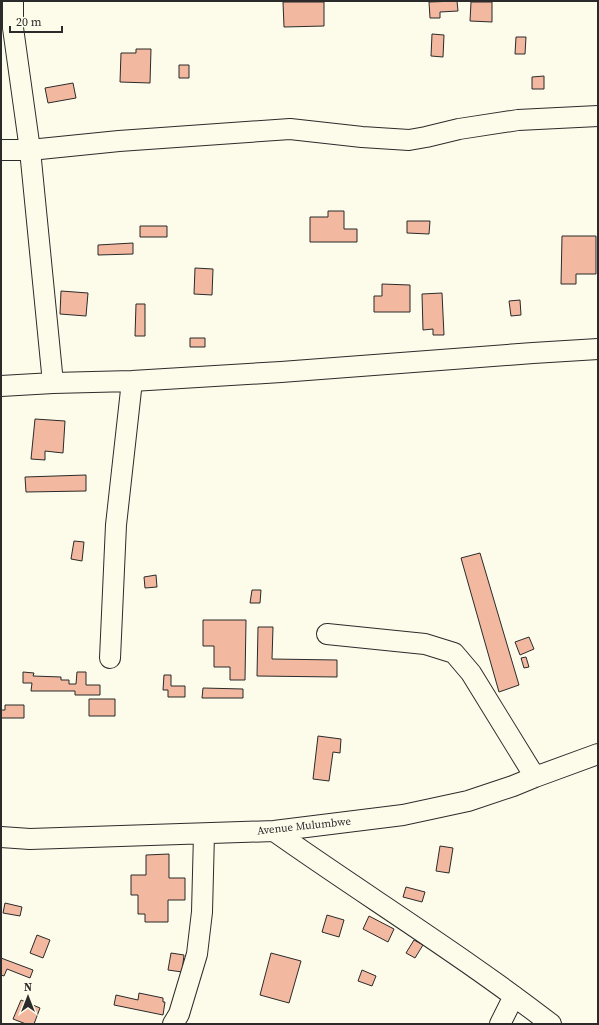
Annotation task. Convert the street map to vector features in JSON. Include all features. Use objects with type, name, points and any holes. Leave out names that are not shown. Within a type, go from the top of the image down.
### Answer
[{"type":"street","points":[[13,1],[13,28],[30,150],[53,383]]},
{"type":"street","points":[[1,150],[30,150],[119,141],[290,129],[362,137],[409,140],[426,138],[459,129],[518,120],[598,116]]},
{"type":"street","points":[[1,386],[132,381],[281,372],[598,349]]},
{"type":"street","points":[[110,658],[116,525],[132,381]]},
{"type":"street","points":[[327,634],[425,644],[454,653],[471,672],[535,777]]},
{"type":"street","name":"Avenue Mulumbwe","points":[[1,837],[30,839],[274,831],[377,819],[468,801],[598,754]]},
{"type":"street","points":[[274,831],[339,877],[436,941],[551,1024]]},
{"type":"street","points":[[173,1024],[179,1014],[197,954],[202,912],[204,834]]},
{"type":"street","points":[[500,1024],[514,996]]},
{"type":"building","points":[[457,1],[458,11],[440,12],[440,18],[430,18],[429,2]]},
{"type":"building","points":[[283,2],[324,2],[324,26],[284,27]]},
{"type":"building","points":[[471,2],[492,2],[492,22],[470,21]]},
{"type":"building","points":[[432,34],[444,35],[443,57],[431,56]]},
{"type":"building","points":[[516,37],[526,37],[525,54],[515,54]]},
{"type":"building","points":[[136,49],[151,49],[150,83],[120,82],[121,53],[136,53]]},
{"type":"building","points":[[179,65],[189,65],[189,78],[179,78]]},
{"type":"building","points":[[544,76],[544,89],[532,89],[532,77]]},
{"type":"building","points":[[73,83],[76,98],[48,103],[45,88]]},
{"type":"building","points":[[328,211],[344,211],[344,229],[357,229],[357,242],[310,242],[310,217],[328,217]]},
{"type":"building","points":[[407,221],[430,221],[429,234],[407,233]]},
{"type":"building","points":[[140,226],[167,226],[167,237],[140,237]]},
{"type":"building","points":[[562,236],[596,236],[596,274],[576,274],[576,284],[561,284]]},
{"type":"building","points":[[133,243],[133,254],[98,255],[98,245]]},
{"type":"building","points":[[195,268],[213,269],[212,295],[194,294]]},
{"type":"building","points":[[382,284],[410,285],[410,312],[374,312],[374,296],[382,296]]},
{"type":"building","points":[[61,291],[88,293],[86,316],[60,314]]},
{"type":"building","points":[[442,293],[444,335],[433,335],[433,329],[423,330],[422,294]]},
{"type":"building","points":[[520,300],[521,315],[511,316],[509,301]]},
{"type":"building","points":[[136,304],[145,304],[145,336],[135,336]]},
{"type":"building","points":[[190,338],[205,338],[205,347],[190,347]]},
{"type":"building","points":[[35,419],[65,421],[63,453],[45,451],[45,460],[31,459]]},
{"type":"building","points":[[86,475],[86,491],[26,492],[25,477]]},
{"type":"building","points":[[74,541],[84,542],[82,561],[71,559]]},
{"type":"building","points":[[480,553],[519,685],[499,692],[461,558]]},
{"type":"building","points":[[156,575],[157,587],[145,588],[144,577]]},
{"type":"building","points":[[252,590],[261,590],[260,603],[250,603]]},
{"type":"building","points":[[203,620],[246,620],[245,680],[230,680],[230,667],[214,667],[214,646],[203,646]]},
{"type":"building","points":[[258,627],[273,627],[272,659],[337,660],[337,677],[257,676]]},
{"type":"building","points":[[529,637],[534,649],[520,655],[515,642]]},
{"type":"building","points":[[526,657],[529,667],[524,668],[521,658]]},
{"type":"building","points":[[23,672],[34,673],[33,676],[61,677],[61,680],[69,680],[69,684],[76,684],[77,672],[86,672],[86,685],[100,685],[100,695],[75,695],[75,691],[31,691],[32,683],[23,683]]},
{"type":"building","points":[[164,675],[171,675],[171,686],[185,686],[185,697],[168,697],[168,690],[163,690]]},
{"type":"building","points":[[203,688],[243,689],[243,698],[202,698]]},
{"type":"building","points":[[89,699],[115,699],[115,716],[89,716]]},
{"type":"building","points":[[5,705],[24,705],[24,718],[1,718],[1,710],[5,710]]},
{"type":"building","points":[[318,736],[341,739],[340,753],[333,752],[329,781],[313,779]]},
{"type":"building","points":[[440,846],[453,848],[449,873],[436,871]]},
{"type":"building","points":[[169,854],[169,878],[185,878],[185,900],[168,900],[168,922],[145,922],[145,914],[138,914],[138,895],[131,895],[131,875],[146,875],[146,855]]},
{"type":"building","points":[[406,887],[425,892],[422,902],[403,897]]},
{"type":"building","points":[[5,903],[22,907],[20,916],[3,913]]},
{"type":"building","points":[[327,915],[344,920],[339,937],[322,932]]},
{"type":"building","points":[[369,916],[394,929],[388,942],[363,929]]},
{"type":"building","points":[[37,935],[50,940],[43,958],[30,953]]},
{"type":"building","points":[[414,940],[423,945],[415,958],[406,953]]},
{"type":"building","points":[[171,953],[184,955],[182,972],[168,970]]},
{"type":"building","points":[[271,953],[301,961],[289,1003],[260,995]]},
{"type":"building","points":[[1,958],[33,970],[30,978],[7,969],[4,976],[1,975]]},
{"type":"building","points":[[362,970],[376,976],[372,986],[358,981]]},
{"type":"building","points":[[139,993],[163,998],[163,1002],[165,1002],[163,1015],[114,1005],[116,995],[138,1000]]},
{"type":"building","points":[[21,1000],[40,1008],[34,1024],[26,1024],[13,1019]]}]
